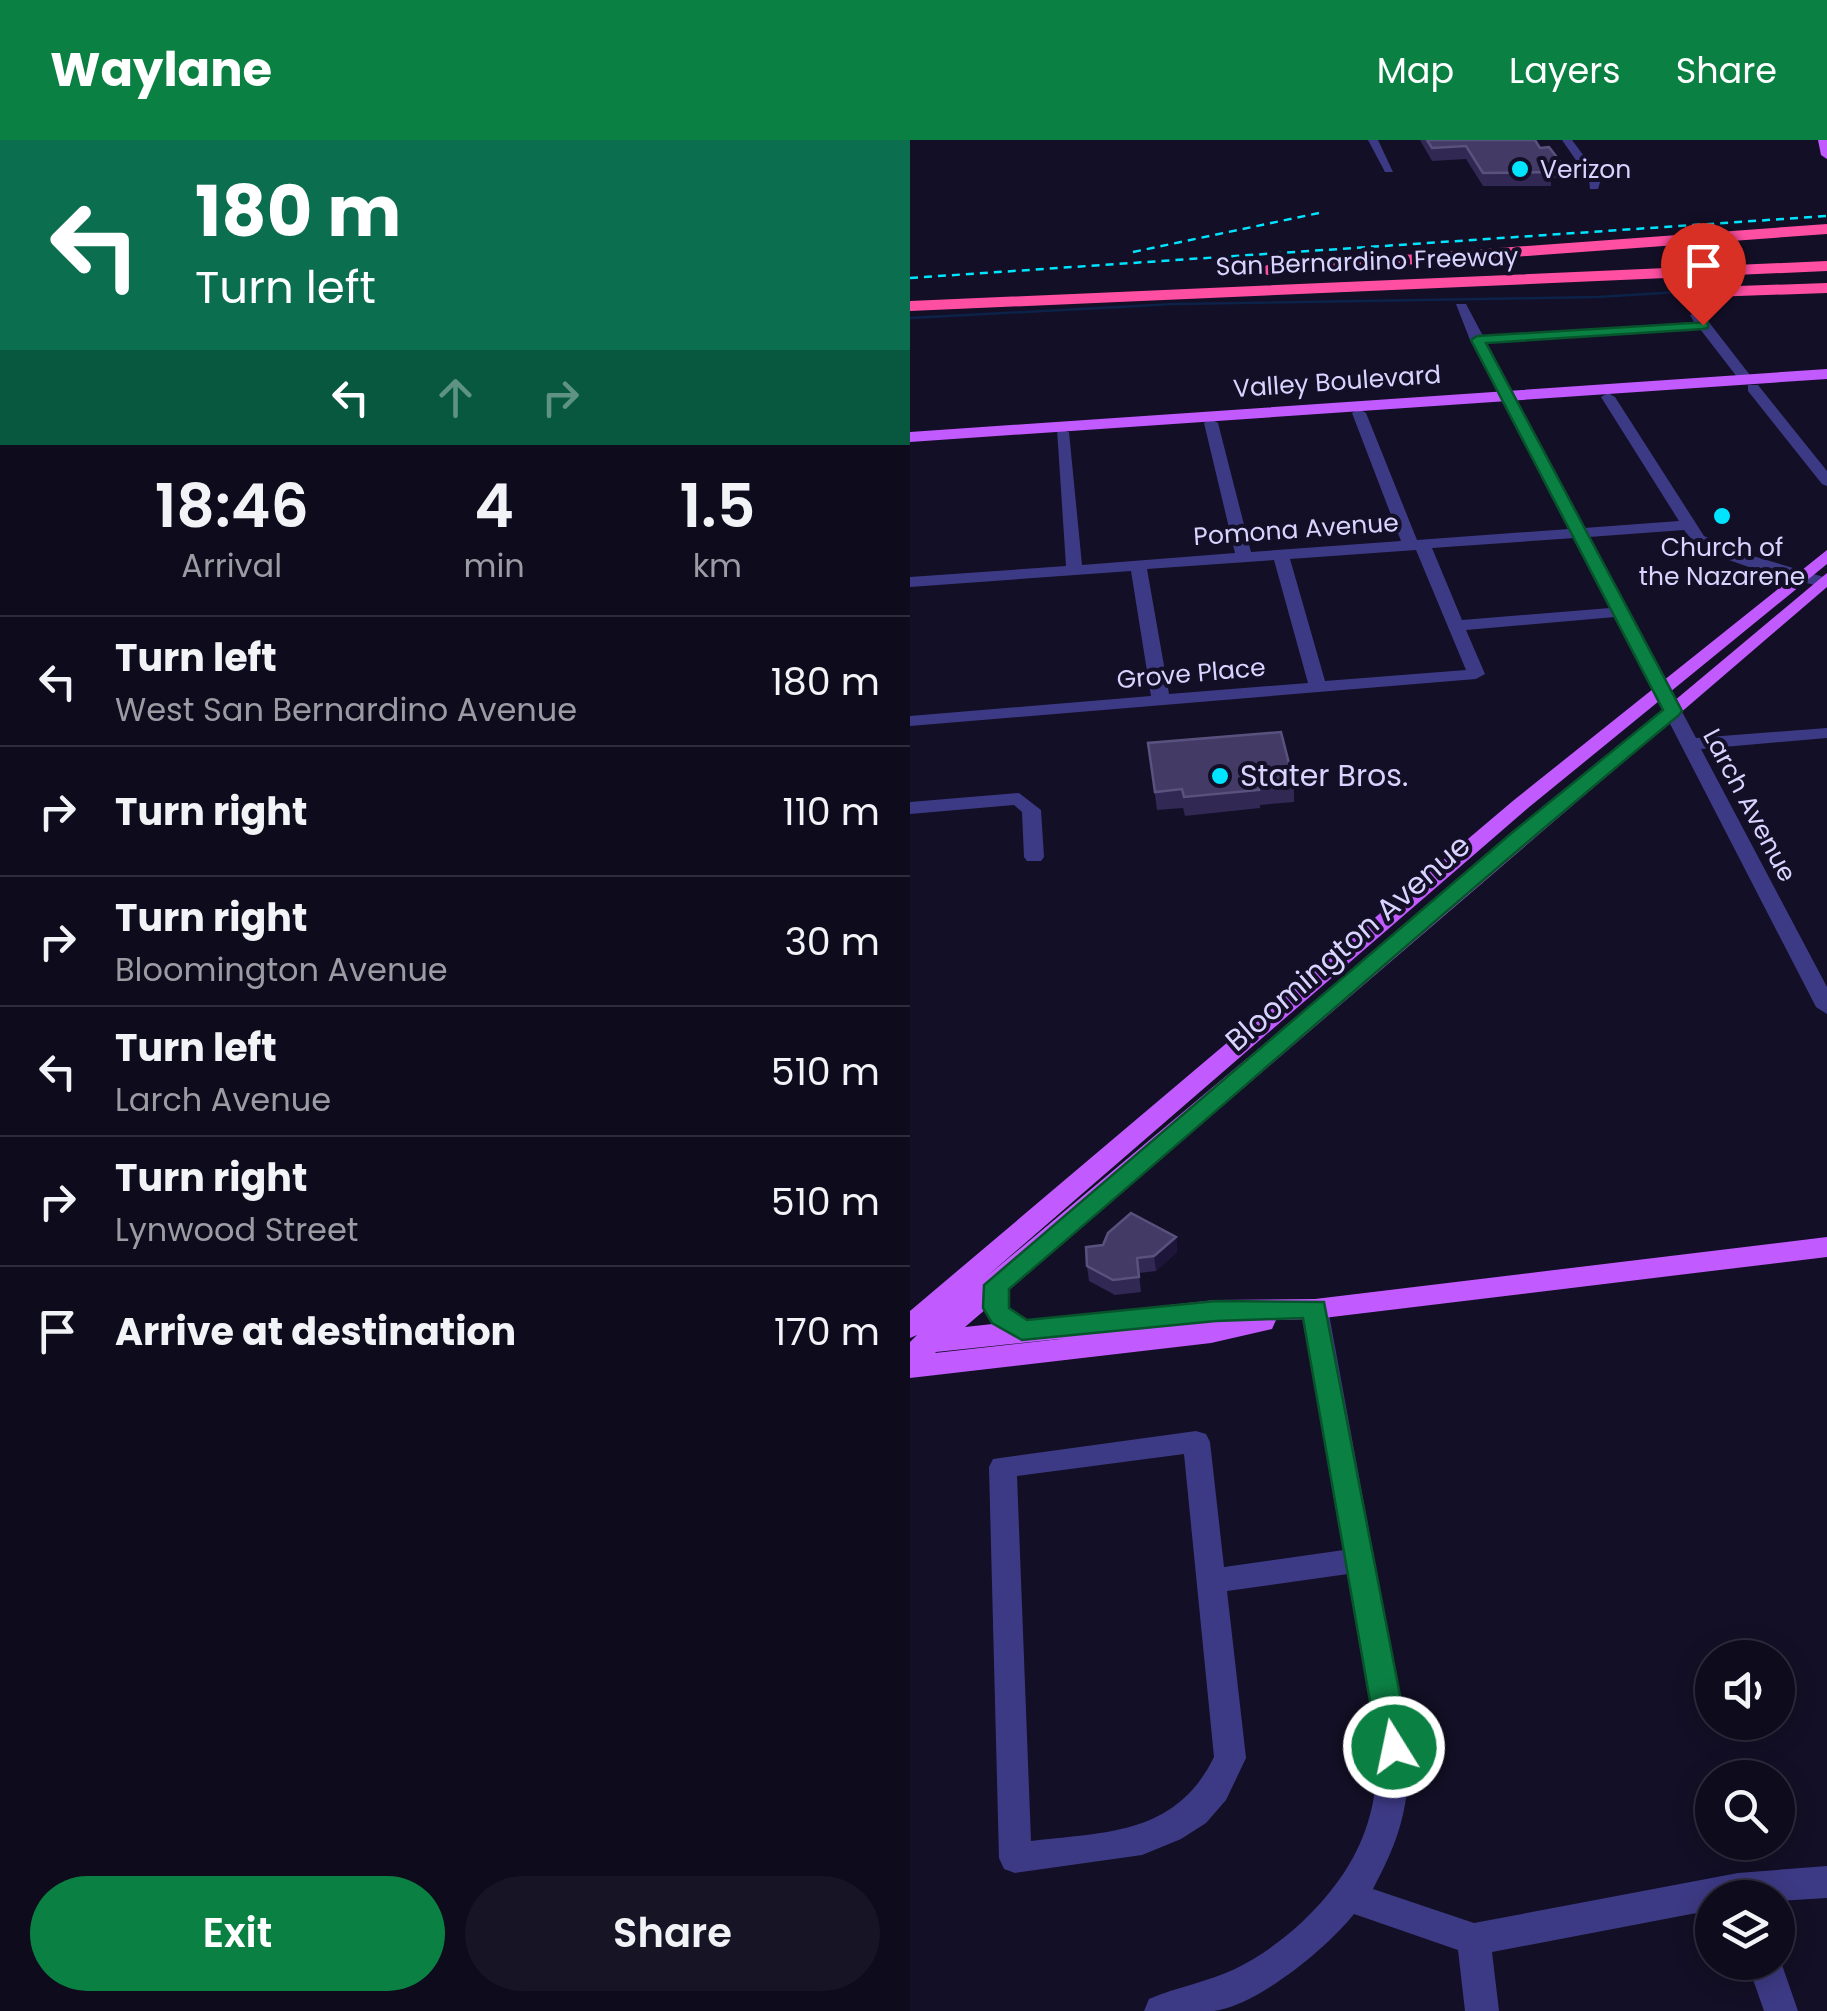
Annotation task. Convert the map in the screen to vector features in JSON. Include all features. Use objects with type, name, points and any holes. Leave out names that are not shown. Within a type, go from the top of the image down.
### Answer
[{"type":"highway","points":[[1246,272],[1827,228]]},
{"type":"highway","name":"San Bernardino Freeway","points":[[910,291],[1827,254]]},
{"type":"highway","name":"San Bernardino Freeway","points":[[910,306],[1827,266]]},
{"type":"highway","points":[[1128,280],[1207,274]]},
{"type":"highway","points":[[1662,293],[1827,288]]},
{"type":"highway","points":[[1020,300],[1643,293]]},
{"type":"main road","points":[[1824,140],[1827,155]]},
{"type":"main road","name":"Valley Boulevard","points":[[910,438],[1062,432],[1359,413],[1507,399],[1608,396],[1827,374]]},
{"type":"main road","name":"Valley Boulevard","points":[[910,438],[1749,383],[1827,383]]},
{"type":"main road","name":"Bloomington Avenue","points":[[915,1342],[1338,959],[1668,701],[1817,578],[1827,555]]},
{"type":"main road","name":"Bloomington Avenue","points":[[915,1342],[996,1285],[1256,1066],[1468,885],[1668,701]]},
{"type":"main road","points":[[1442,874],[1468,885]]},
{"type":"main road","points":[[1256,1066],[1248,1060],[1249,1054],[1283,1024],[1298,998]]},
{"type":"main road","points":[[915,1342],[1216,1311],[1314,1308],[1827,1247]]},
{"type":"main road","points":[[996,1285],[996,1308],[1022,1330]]},
{"type":"main road","points":[[910,1367],[1212,1332],[1314,1308]]},
{"type":"street","points":[[1373,140],[1389,170]]},
{"type":"street","points":[[1567,140],[1595,179],[1594,187]]},
{"type":"street","name":"Larch Avenue","points":[[1461,308],[1827,1006]]},
{"type":"street","points":[[1477,340],[1699,320],[1827,481]]},
{"type":"street","points":[[1608,396],[1698,539],[1717,549],[1817,578]]},
{"type":"street","points":[[1359,413],[1455,626],[1620,612]]},
{"type":"street","points":[[1210,423],[1244,558]]},
{"type":"street","points":[[1062,432],[1074,570]]},
{"type":"street","name":"Pomona Avenue","points":[[910,582],[1686,525]]},
{"type":"street","points":[[1282,555],[1318,688]]},
{"type":"street","points":[[1138,565],[1161,700]]},
{"type":"street","name":"Grove Place","points":[[910,721],[1476,674],[1455,626]]},
{"type":"street","points":[[1690,744],[1827,732]]},
{"type":"street","points":[[910,808],[1018,799],[1031,810],[1034,857]]},
{"type":"street","points":[[1167,2010],[1226,1991],[1296,1950],[1350,1897],[1366,1871],[1383,1828],[1395,1767],[1314,1308]]},
{"type":"street","points":[[1196,1442],[1211,1581],[1230,1758],[1214,1792],[1196,1814],[1173,1830],[1149,1839],[1014,1858],[1004,1466],[1196,1442]]},
{"type":"street","points":[[1211,1581],[1361,1560]]},
{"type":"street","points":[[1795,1886],[1827,1882]]},
{"type":"street","points":[[1350,1897],[1474,1940],[1695,1901]]},
{"type":"street","points":[[1474,1940],[1482,2011]]},
{"type":"street","points":[[1770,1980],[1781,2011]]},
{"type":"building","name":"Verizon","points":[[1427,140],[1535,140],[1540,148],[1549,147],[1562,164],[1547,165],[1552,172],[1483,173],[1466,146],[1432,148]]},
{"type":"building","name":"Stater Bros.","points":[[1281,732],[1294,783],[1184,797],[1182,789],[1155,792],[1148,743]]},
{"type":"building","points":[[1131,1213],[1176,1237],[1154,1256],[1137,1258],[1139,1277],[1113,1280],[1087,1266],[1086,1247],[1103,1245],[1108,1233]]},
{"type":"waterway","points":[[910,318],[1174,304],[1598,297],[1679,292]]},
{"type":"railway","points":[[1133,252],[1319,213]]},
{"type":"railway","points":[[910,278],[1827,216]]},
{"type":"place","name":"Verizon","points":[[1520,169]]},
{"type":"place","name":"Church of the Nazarene","points":[[1722,516]]},
{"type":"place","name":"Stater Bros.","points":[[1220,776]]},
{"type":"route","points":[[1394,1747],[1314,1308],[1216,1311],[1022,1330],[1004,1320],[996,1308],[996,1285],[1400,944],[1521,835],[1673,711],[1477,340],[1703,325]]}]
